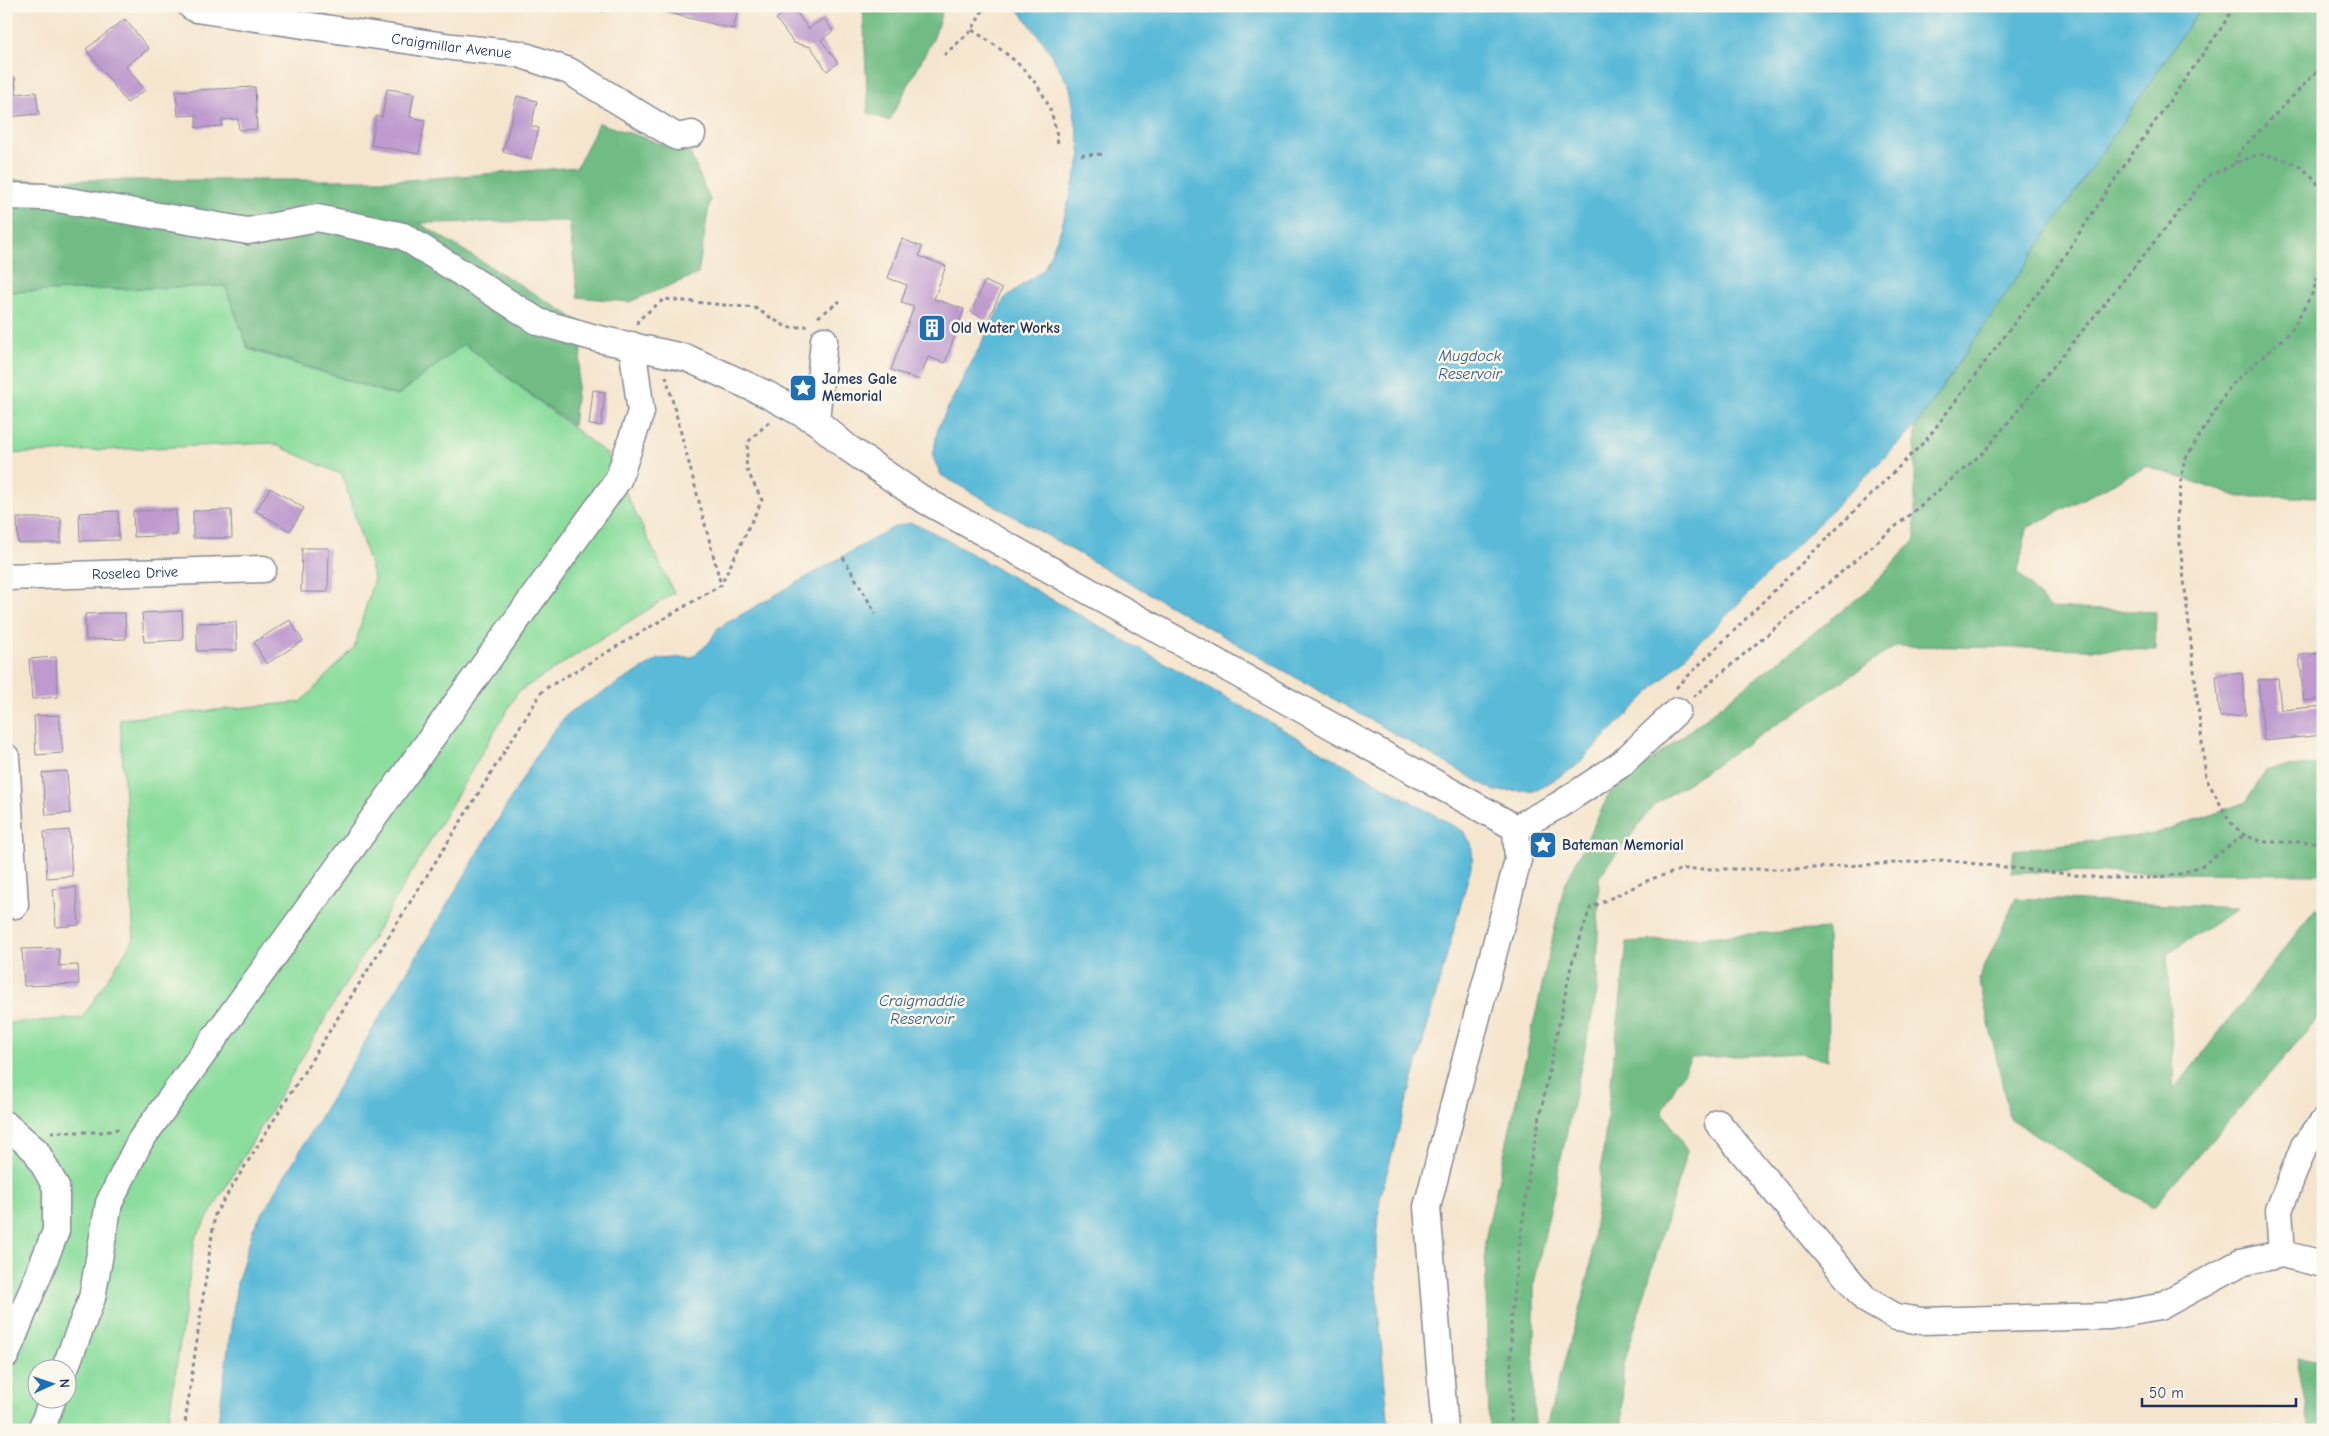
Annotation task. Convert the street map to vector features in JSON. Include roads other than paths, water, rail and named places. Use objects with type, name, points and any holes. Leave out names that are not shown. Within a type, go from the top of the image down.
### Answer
[{"type":"street","name":"Craigmillar Avenue","points":[[191,6],[196,9],[443,46],[520,54],[569,71],[677,137],[692,134]]},
{"type":"street","points":[[6,196],[45,197],[248,231],[317,218],[403,236],[539,322],[600,339],[687,358],[766,394],[816,421],[848,448],[919,497],[1516,828]]},
{"type":"street","points":[[816,421],[824,340]]},
{"type":"street","points":[[68,1358],[92,1298],[109,1203],[146,1132],[618,480],[641,412],[643,348]]},
{"type":"street","name":"Roselea Drive","points":[[6,577],[263,569]]},
{"type":"street","points":[[1516,828],[1559,805],[1620,765],[1675,700]]},
{"type":"street","points":[[6,757],[15,905]]},
{"type":"street","points":[[1445,1430],[1428,1207],[1518,860],[1516,828]]},
{"type":"street","points":[[2282,1254],[2279,1210],[2304,1146],[2323,1122]]},
{"type":"street","points":[[1718,1123],[1866,1300],[1896,1317],[1922,1321],[2110,1316],[2159,1307],[2240,1263],[2282,1254],[2323,1264]]},
{"type":"street","points":[[6,1355],[56,1231],[56,1187],[36,1151],[7,1126]]},
{"type":"street","points":[[41,1430],[49,1408]]},
{"type":"water","name":"Mugdock Reservoir","points":[[1016,6],[2202,6],[1915,427],[1575,767],[1537,790],[1495,791],[941,475],[933,457],[938,427],[1005,298],[1044,269],[1061,229],[1081,155],[1070,87],[1046,46]]},
{"type":"water","name":"Craigmaddie Reservoir","points":[[911,523],[927,529],[1463,831],[1471,843],[1473,860],[1380,1198],[1375,1274],[1389,1430],[217,1430],[237,1283],[253,1229],[544,743],[568,713],[659,659],[692,657],[709,643],[718,628],[894,527]]},
{"type":"place","name":"Old Water Works","points":[[932,328]]},
{"type":"place","name":"James Gale Memorial","points":[[803,388]]},
{"type":"place","name":"Bateman Memorial","points":[[1543,845]]}]
